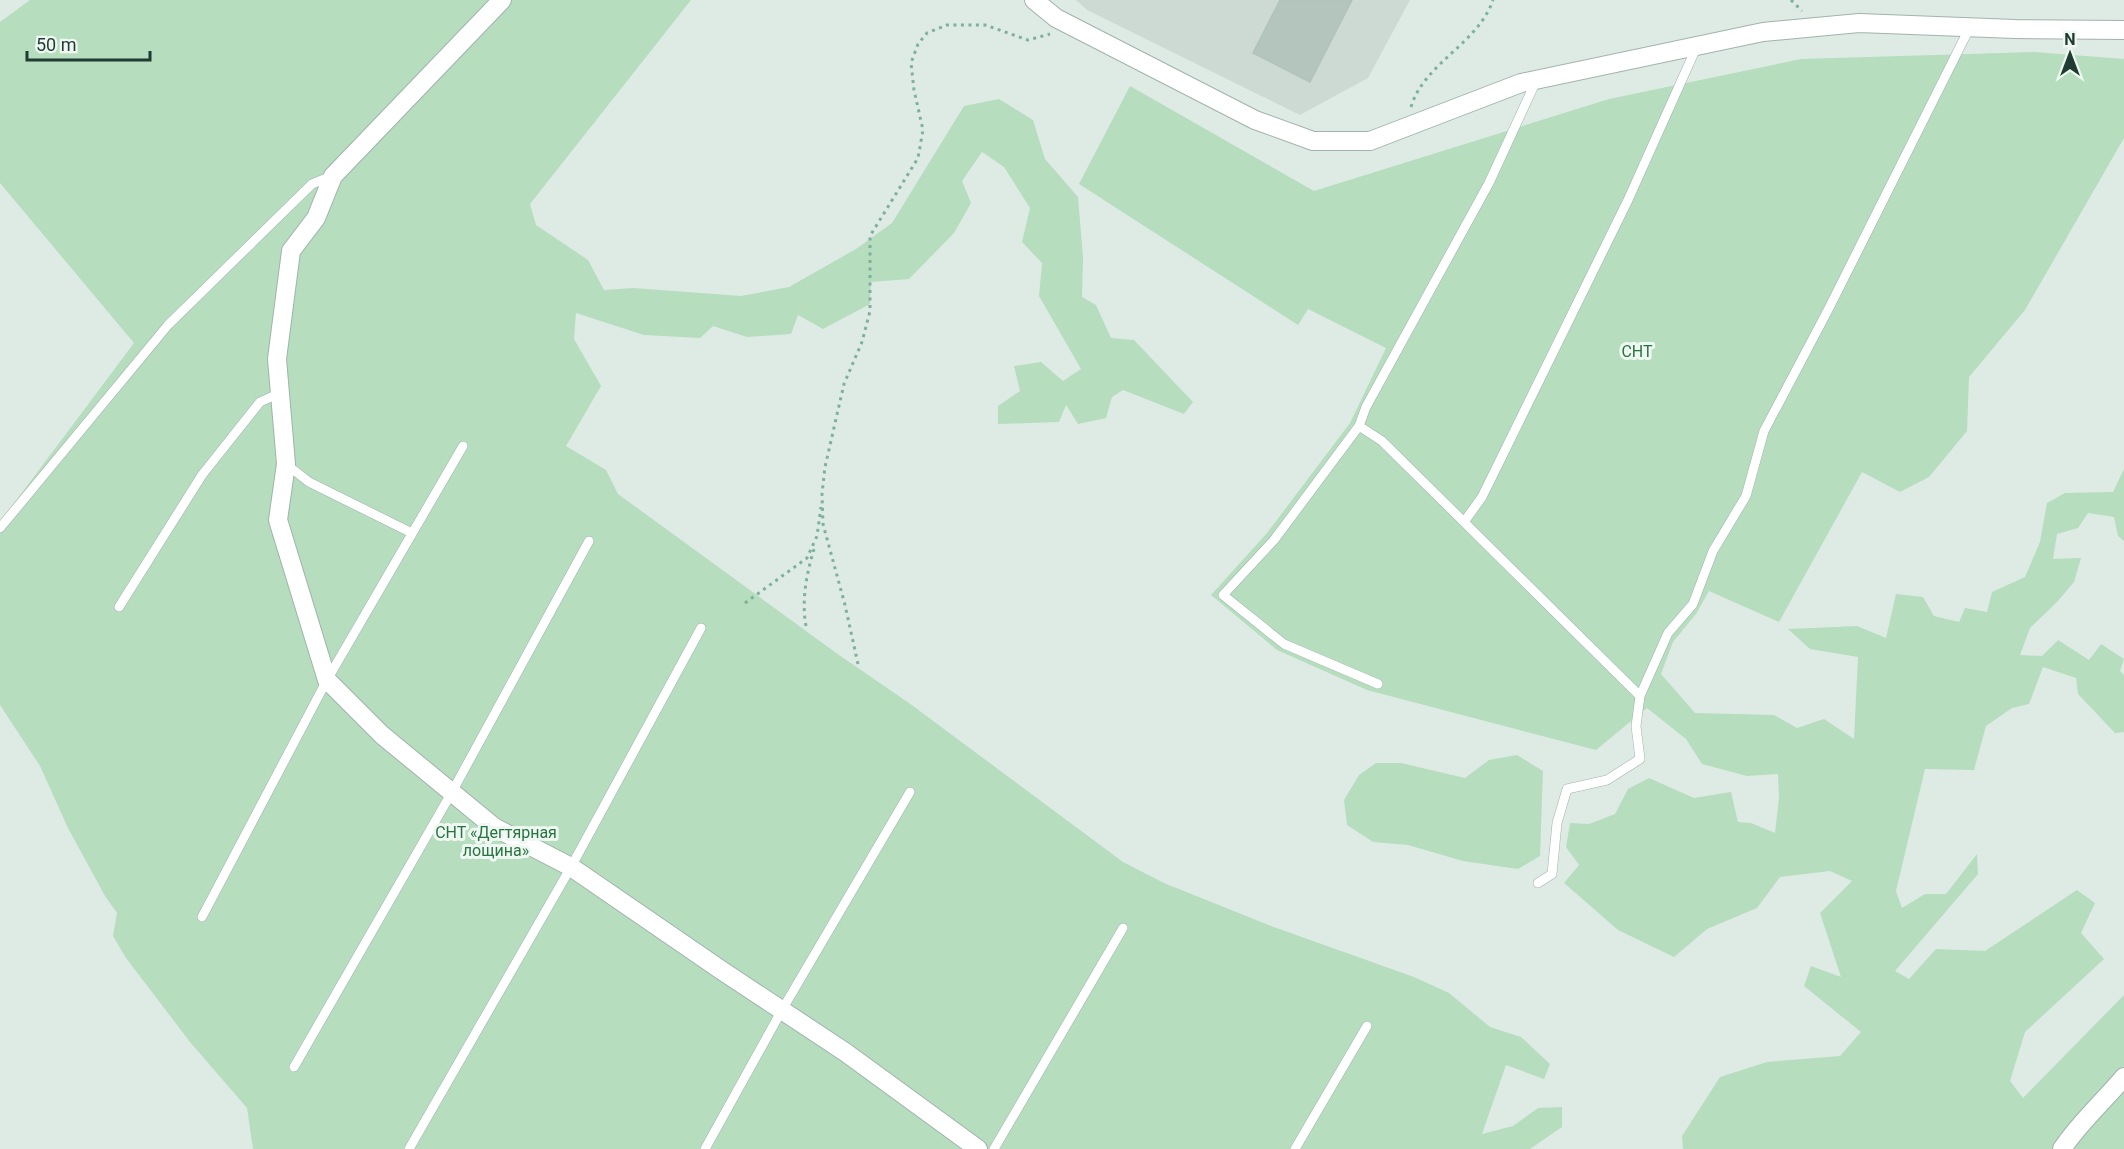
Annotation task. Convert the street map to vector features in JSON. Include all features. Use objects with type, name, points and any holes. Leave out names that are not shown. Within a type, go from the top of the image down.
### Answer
[{"type":"street","points":[[502,0],[333,176],[316,218],[291,251],[277,359],[286,464],[278,520],[327,680],[382,735],[494,827],[571,867],[845,1052],[978,1149]]},
{"type":"street","points":[[1034,0],[1056,18],[1255,120],[1313,141],[1370,141],[1521,83],[1763,32],[1859,23],[2124,30]]},
{"type":"street","points":[[2062,1149],[2124,1077]]},
{"type":"lane","points":[[1538,883],[1552,874],[1557,823],[1567,789],[1606,780],[1640,759],[1636,726],[1640,696],[1668,633],[1693,604],[1713,550],[1746,496],[1764,431],[1828,310],[1970,27]]},
{"type":"lane","points":[[1464,522],[1482,497],[1628,200],[1697,46]]},
{"type":"lane","points":[[1378,684],[1284,644],[1222,595],[1274,540],[1359,426],[1366,407],[1489,183],[1536,80]]},
{"type":"lane","points":[[0,528],[168,325],[312,184],[333,176]]},
{"type":"lane","points":[[118,607],[202,476],[260,402],[280,393]]},
{"type":"lane","points":[[1359,426],[1382,441],[1640,696]]},
{"type":"lane","points":[[202,917],[327,680],[463,446]]},
{"type":"lane","points":[[286,464],[309,482],[412,533]]},
{"type":"lane","points":[[294,1067],[452,792],[589,541]]},
{"type":"lane","points":[[409,1149],[571,867],[701,628]]},
{"type":"lane","points":[[705,1149],[782,1010],[910,792]]},
{"type":"lane","points":[[994,1149],[1123,928]]},
{"type":"lane","points":[[1296,1149],[1367,1026]]},
{"type":"path","points":[[1408,126],[1407,119],[1412,101],[1426,79],[1483,21],[1493,0]]},
{"type":"path","points":[[806,626],[804,602],[810,561],[817,536],[825,467],[844,384],[862,342],[870,311],[870,236],[918,158],[923,130],[910,63],[918,44],[927,33],[947,26],[985,25],[1028,40],[1076,28]]},
{"type":"path","points":[[822,494],[823,524],[858,664]]},
{"type":"path","points":[[745,603],[807,558],[817,536]]},
{"type":"shaded area","points":[[1076,0],[1410,0],[1368,78],[1300,115],[1087,10]]},
{"type":"green space","name":"СНТ «Дегтярная лощина»","points":[[30,0],[691,0],[530,204],[536,225],[588,260],[604,290],[633,288],[741,296],[789,287],[856,249],[892,223],[964,106],[999,99],[1033,120],[1045,159],[1078,197],[1083,257],[1082,297],[1096,305],[1111,338],[1134,340],[1193,402],[1184,414],[1123,390],[1112,397],[1106,418],[1078,424],[1066,405],[1059,422],[998,424],[998,406],[1020,391],[1014,366],[1041,362],[1063,381],[1081,369],[1039,296],[1042,263],[1022,242],[1030,208],[1004,167],[982,152],[962,181],[971,203],[954,233],[909,279],[871,282],[870,304],[823,329],[798,315],[791,334],[747,337],[713,326],[700,338],[644,335],[576,313],[574,339],[601,386],[566,446],[606,470],[618,494],[839,655],[909,703],[1123,862],[1164,883],[1271,926],[1414,977],[1449,993],[1490,1027],[1521,1037],[1550,1064],[1544,1079],[1506,1065],[1482,1134],[1513,1126],[1538,1108],[1562,1107],[1562,1127],[1530,1149],[253,1149],[247,1108],[190,1042],[126,958],[113,936],[117,913],[105,896],[68,828],[40,766],[0,705],[0,522],[134,343],[0,183],[0,22]]},
{"type":"green space","name":"СНТ","points":[[2034,52],[2124,59],[2124,138],[2025,310],[1969,377],[1967,431],[1929,477],[1900,492],[1862,472],[1779,622],[1709,591],[1696,614],[1673,642],[1661,674],[1695,713],[1774,715],[1797,728],[1824,719],[1854,739],[1858,657],[1810,649],[1788,629],[1857,626],[1886,638],[1896,594],[1923,597],[1934,616],[1959,622],[1965,608],[1987,612],[1992,592],[2025,577],[2040,542],[2047,503],[2065,493],[2113,492],[2124,469],[2124,541],[2118,536],[2114,517],[2088,513],[2078,528],[2057,534],[2053,559],[2081,558],[2074,582],[2030,628],[2020,655],[2042,656],[2058,640],[2089,660],[2101,644],[2124,659],[2120,671],[2124,675],[2124,732],[2115,733],[2078,694],[2076,678],[2043,667],[2029,704],[2012,708],[1986,726],[1974,770],[1925,769],[1896,891],[1902,908],[1925,894],[1946,894],[1977,854],[1978,874],[1895,971],[1909,979],[1936,949],[1985,951],[2077,890],[2095,903],[2081,933],[2104,959],[2025,1032],[2010,1081],[2023,1098],[2124,995],[2124,1149],[1683,1149],[1682,1136],[1720,1077],[1767,1062],[1840,1056],[1861,1032],[1804,986],[1811,966],[1841,977],[1820,913],[1852,881],[1830,871],[1780,877],[1757,908],[1707,929],[1674,957],[1618,930],[1564,883],[1579,865],[1566,847],[1570,823],[1589,824],[1615,814],[1628,789],[1649,778],[1694,798],[1731,792],[1738,822],[1751,823],[1775,833],[1779,798],[1778,774],[1747,776],[1702,764],[1686,739],[1647,708],[1596,750],[1367,690],[1277,650],[1211,595],[1267,533],[1350,423],[1386,348],[1308,309],[1298,325],[1079,184],[1130,86],[1314,191],[1609,99],[1801,59]]},
{"type":"green space","points":[[1517,755],[1543,771],[1540,856],[1518,869],[1463,861],[1408,845],[1373,842],[1347,825],[1344,800],[1359,775],[1376,763],[1401,763],[1465,778],[1489,760]]},
{"type":"building","points":[[1280,0],[1352,0],[1310,82],[1253,53]]}]
